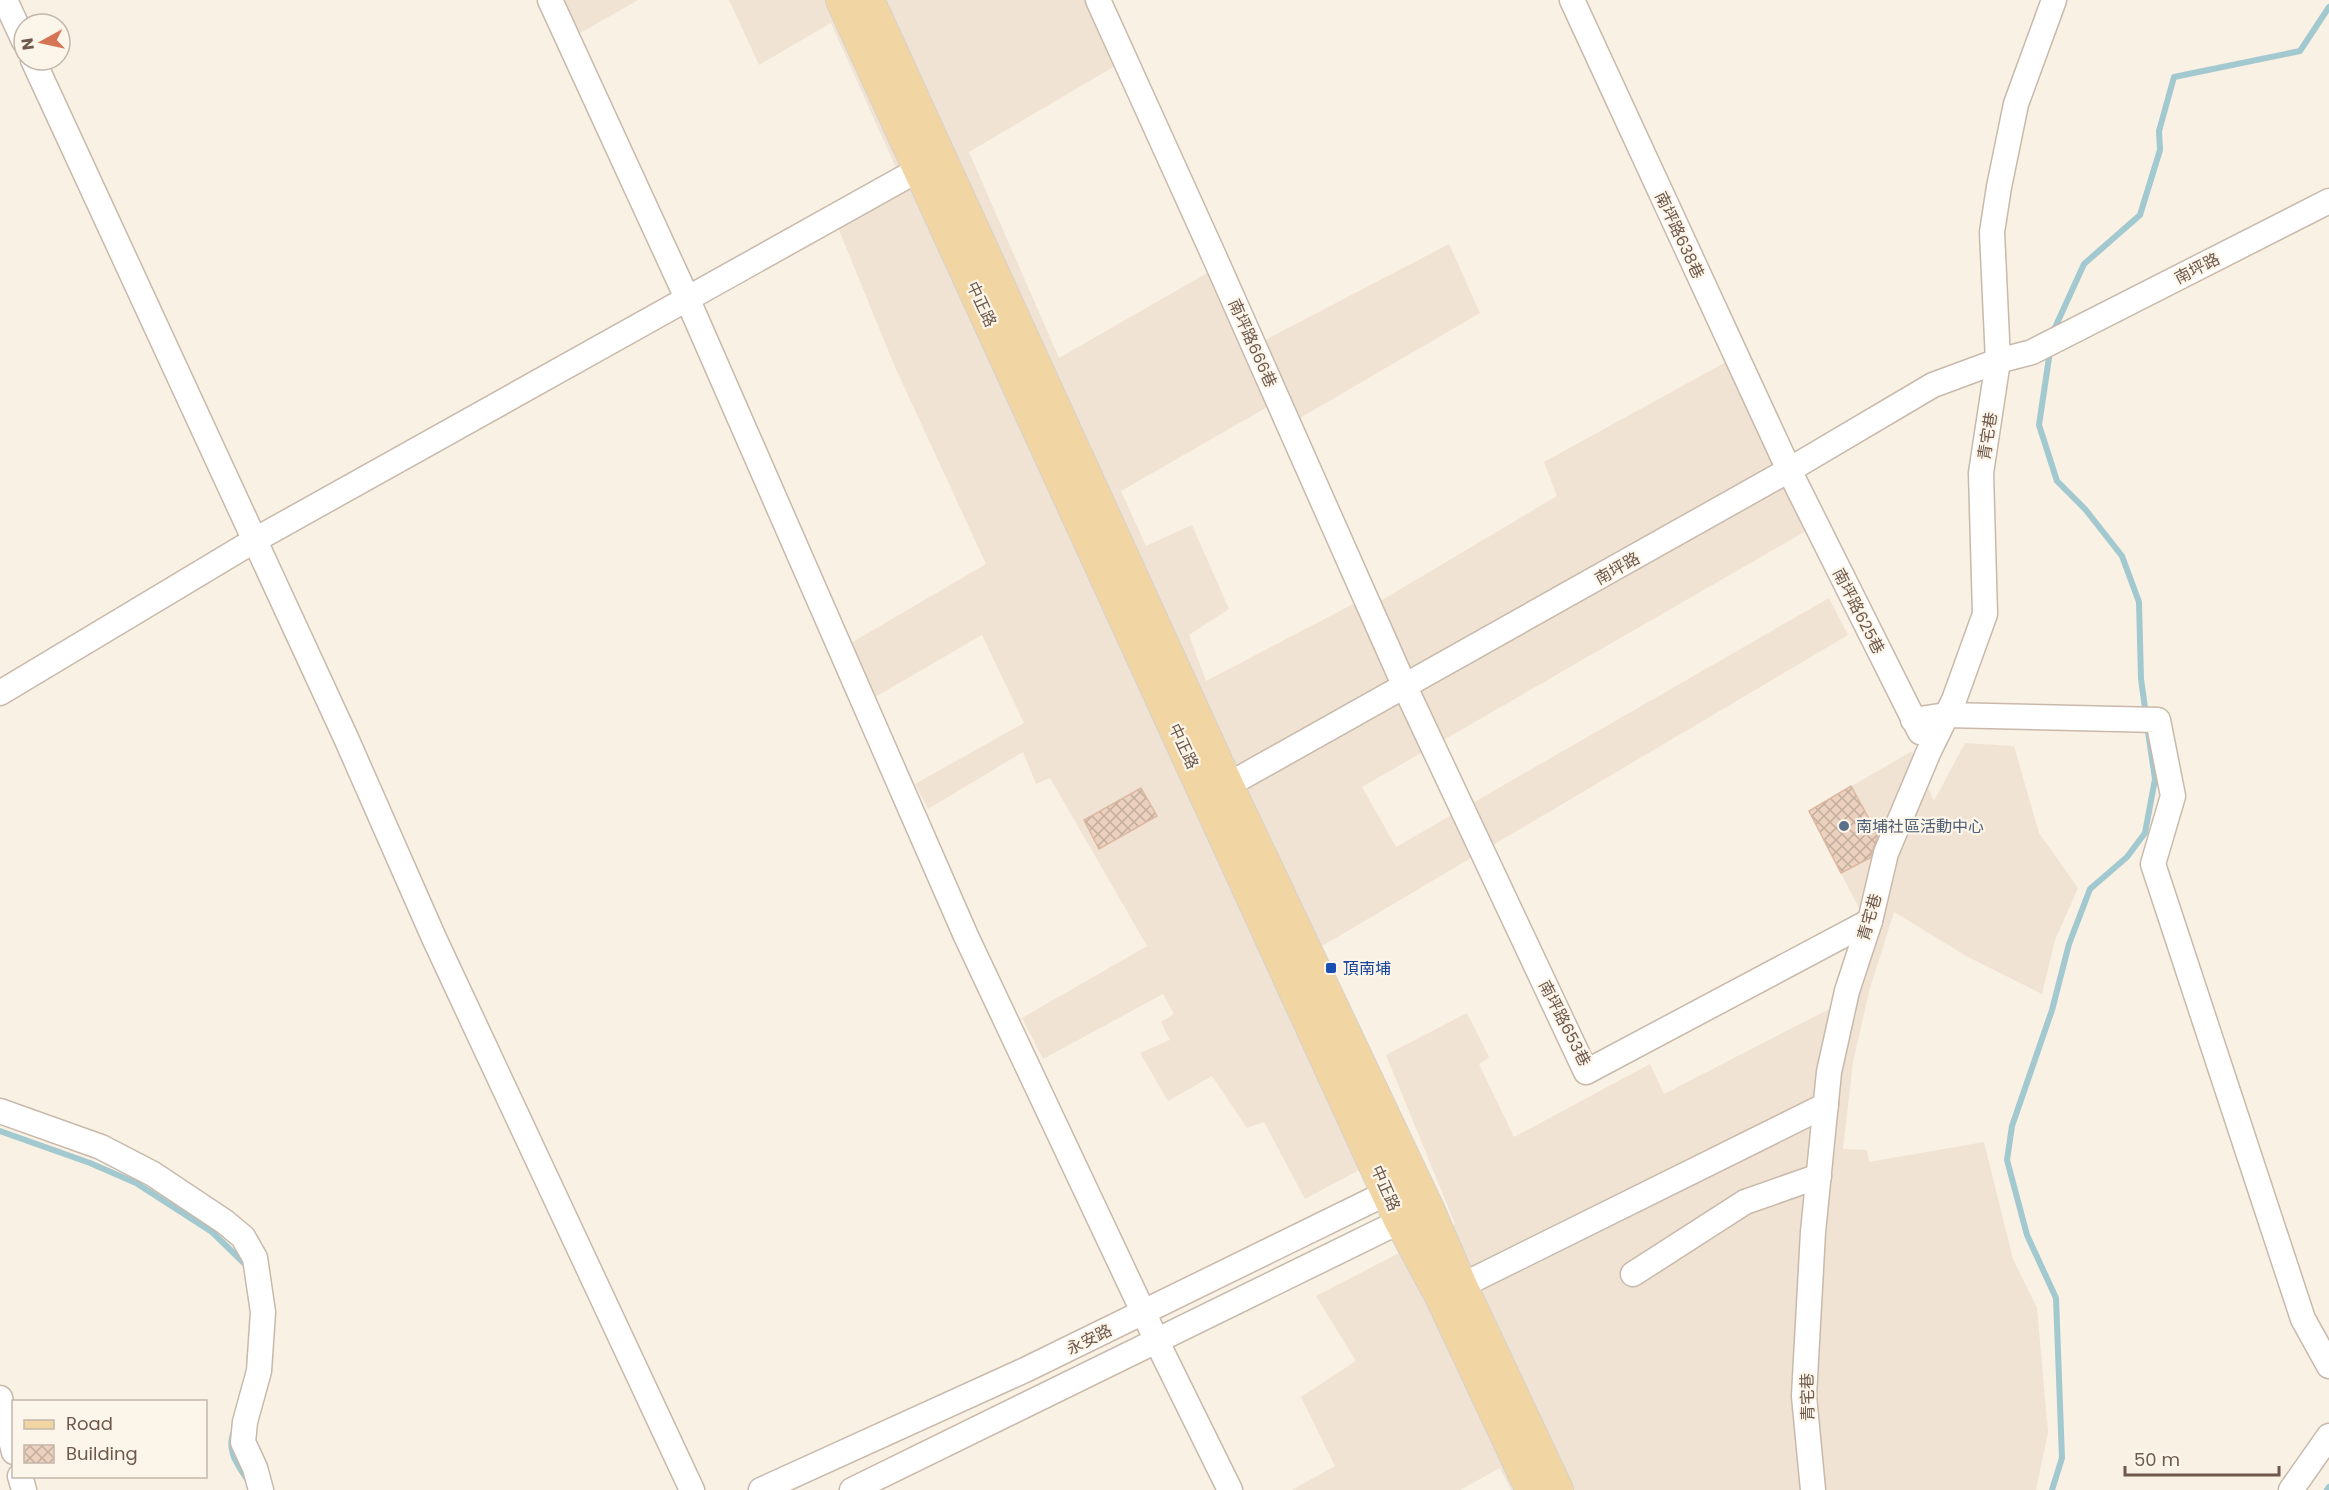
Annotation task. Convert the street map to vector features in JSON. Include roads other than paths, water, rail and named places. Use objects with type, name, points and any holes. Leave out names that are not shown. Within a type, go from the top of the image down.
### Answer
[{"type":"main road","name":"中正路","points":[[842,0],[931,163]]},
{"type":"main road","name":"中正路","points":[[868,0],[931,163],[1217,792],[1408,1200],[1441,1296],[1532,1490]]},
{"type":"main road","name":"中正路","points":[[1408,1200],[1461,1286],[1557,1490]]},
{"type":"street","points":[[5,0],[12,15]]},
{"type":"street","points":[[550,0],[687,298],[966,936],[1157,1341],[1230,1490]]},
{"type":"street","name":"南坪路666巷","points":[[1098,0],[1405,687]]},
{"type":"street","name":"南坪路638巷","points":[[1572,0],[1789,471]]},
{"type":"street","name":"青宅巷","points":[[1813,1490],[1804,1396],[1813,1232],[1829,1072],[1847,991],[1869,921],[1886,854],[1929,751],[1954,700],[1985,614],[1981,473],[1998,361],[1992,232],[2016,104],[2055,0]]},
{"type":"street","points":[[39,72],[346,738],[439,949],[692,1490]]},
{"type":"street","points":[[0,693],[255,540],[931,163]]},
{"type":"street","name":"南坪路","points":[[1217,792],[1789,471],[1933,385],[1998,361],[2032,352],[2329,201]]},
{"type":"street","name":"南坪路625巷","points":[[1789,471],[1929,751]]},
{"type":"street","name":"南坪路653巷","points":[[1405,687],[1586,1072],[1869,921]]},
{"type":"street","points":[[1913,720],[1946,715],[2158,720],[2173,796],[2153,864],[2302,1319],[2329,1366]]},
{"type":"street","points":[[1461,1286],[1826,1105]]},
{"type":"street","points":[[0,1111],[101,1147],[153,1174],[225,1222],[243,1237],[255,1258],[263,1312],[259,1371],[245,1422],[243,1442],[255,1468],[261,1490]]},
{"type":"street","points":[[1633,1274],[1745,1202],[1819,1176]]},
{"type":"street","name":"永安路","points":[[761,1490],[1145,1313],[1408,1200]]},
{"type":"street","name":"永安路","points":[[852,1490],[1157,1341],[1408,1200]]},
{"type":"street","points":[[0,1398],[12,1444]]},
{"type":"street","points":[[2291,1490],[2329,1436]]},
{"type":"waterway","points":[[2053,332],[2084,264],[2140,215],[2160,150],[2159,131],[2174,77],[2300,51],[2329,7]]},
{"type":"waterway","points":[[2050,351],[2039,425],[2057,481],[2085,509],[2122,556],[2139,602],[2141,679],[2146,715]]},
{"type":"waterway","points":[[2052,1490],[2062,1458],[2056,1298],[2027,1235],[2007,1160],[2012,1126],[2052,1010],[2069,944],[2090,889],[2127,857],[2145,833],[2155,779],[2147,725]]},
{"type":"waterway","points":[[0,1131],[90,1163],[136,1183],[212,1232],[249,1268]]},
{"type":"waterway","points":[[235,1429],[232,1437],[232,1450],[249,1482]]},
{"type":"place","name":"南埔社區活動中心","points":[[1844,826]]},
{"type":"place","name":"頂南埔","points":[[1331,968]]}]
